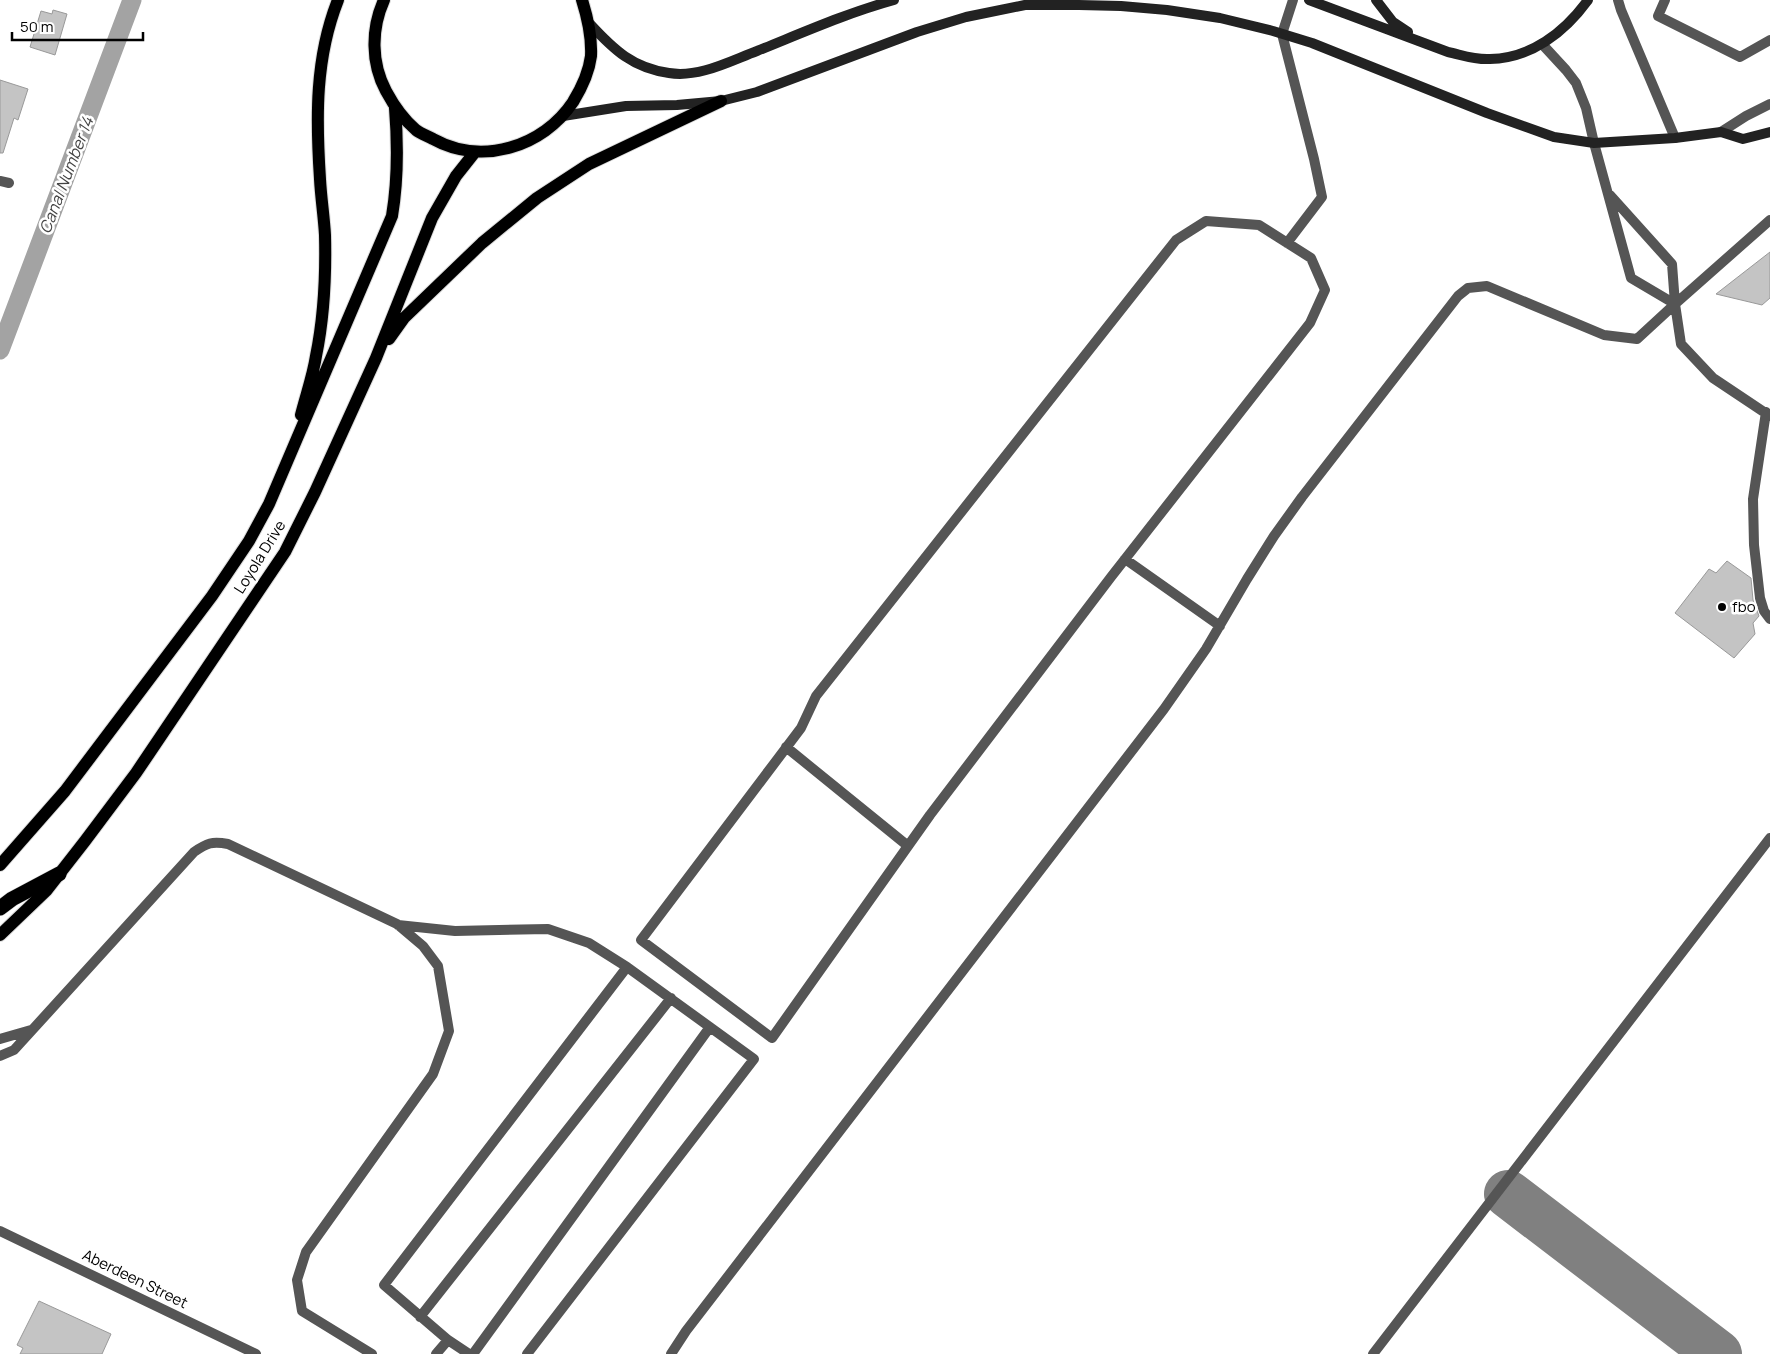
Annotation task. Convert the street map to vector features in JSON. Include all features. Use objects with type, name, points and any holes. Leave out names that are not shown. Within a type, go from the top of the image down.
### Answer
[{"type":"highway","points":[[0,908],[12,899],[59,874]]},
{"type":"main road","points":[[291,454],[316,358],[320,334],[324,295],[325,234],[317,119],[322,57],[332,15],[338,0]]},
{"type":"main road","points":[[384,0],[377,15],[374,47],[380,79],[395,108],[417,131],[444,145],[475,152],[507,149],[538,137],[563,116],[581,89],[591,57],[590,24],[582,0]]},
{"type":"main road","points":[[590,24],[623,57],[641,66],[658,71],[671,74],[686,73],[714,67],[867,7],[894,0]]},
{"type":"main road","points":[[1309,0],[1448,52],[1471,58],[1489,59],[1509,58],[1530,51],[1553,38],[1580,11],[1588,0]]},
{"type":"main road","points":[[1376,0],[1393,22],[1419,40]]},
{"type":"main road","points":[[563,116],[626,106],[677,105],[721,101],[757,92],[917,32],[966,17],[1025,5],[1121,6],[1167,10],[1220,18],[1282,34],[1345,56],[1487,113],[1554,137],[1594,143],[1675,138],[1721,132],[1743,139],[1770,132]]},
{"type":"main road","points":[[376,358],[404,318],[482,243],[537,198],[589,164],[721,101]]},
{"type":"main road","name":"Loyola Drive","points":[[0,865],[65,791],[212,596],[250,540],[269,504],[392,216],[398,154],[395,108]]},
{"type":"main road","name":"Loyola Drive","points":[[0,935],[46,891],[136,772],[285,552],[315,492],[376,358],[432,218],[451,183],[475,152]]},
{"type":"street","points":[[1287,243],[1322,197],[1282,34],[1292,0]]},
{"type":"street","points":[[1618,0],[1675,138]]},
{"type":"street","points":[[1666,0],[1658,16],[1740,57],[1770,40]]},
{"type":"street","points":[[1542,44],[1576,84],[1586,108],[1631,278],[1675,304]]},
{"type":"street","points":[[1721,132],[1770,104]]},
{"type":"street","points":[[1607,192],[1672,264],[1681,344],[1713,378],[1768,414],[1753,499],[1754,545],[1760,598],[1764,611],[1770,619]]},
{"type":"street","points":[[671,1354],[1164,710],[1220,626],[1274,536],[1302,497],[1458,296],[1468,288],[1487,286],[1604,335],[1636,339],[1770,220]]},
{"type":"street","points":[[1206,221],[1259,225],[1287,243],[1311,258],[1324,290],[1310,323],[1125,559],[930,815],[772,1038],[641,940],[801,728],[816,696],[1176,240],[1206,221]]},
{"type":"street","points":[[1125,559],[1220,626]]},
{"type":"street","points":[[786,747],[908,846]]},
{"type":"street","points":[[1373,1354],[1770,838]]},
{"type":"street","points":[[0,1056],[14,1050],[194,852],[206,844],[217,842],[228,844],[398,924],[423,946],[438,966],[449,1031],[433,1074],[306,1252],[297,1280],[302,1311],[372,1354]]},
{"type":"street","points":[[398,924],[455,931],[548,929],[589,943],[627,966],[754,1059],[527,1354]]},
{"type":"street","points":[[469,1354],[448,1340],[384,1285],[627,966]]},
{"type":"street","points":[[420,1316],[671,998]]},
{"type":"street","points":[[473,1354],[710,1027]]},
{"type":"street","points":[[0,1039],[32,1029]]},
{"type":"street","name":"Aberdeen Street","points":[[0,1231],[256,1354]]},
{"type":"street","points":[[436,1354],[448,1340]]},
{"type":"building","points":[[53,10],[67,14],[55,55],[30,47],[41,11],[52,14]]},
{"type":"building","points":[[0,80],[28,89],[18,120],[14,118],[3,153],[0,153]]},
{"type":"building","points":[[1770,252],[1770,298],[1762,305],[1716,294]]},
{"type":"building","name":"fbo","points":[[1727,561],[1751,578],[1753,600],[1759,616],[1753,623],[1755,634],[1734,658],[1675,613],[1709,569],[1716,573]]},
{"type":"building","points":[[39,1301],[111,1334],[102,1354],[20,1354],[23,1348],[17,1345]]},
{"type":"waterway","name":"Canal Number 14","points":[[0,350],[132,0]]},
{"type":"taxiway","points":[[1508,1194],[1718,1354]]},
{"type":"place","name":"fbo","points":[[1722,607]]}]
